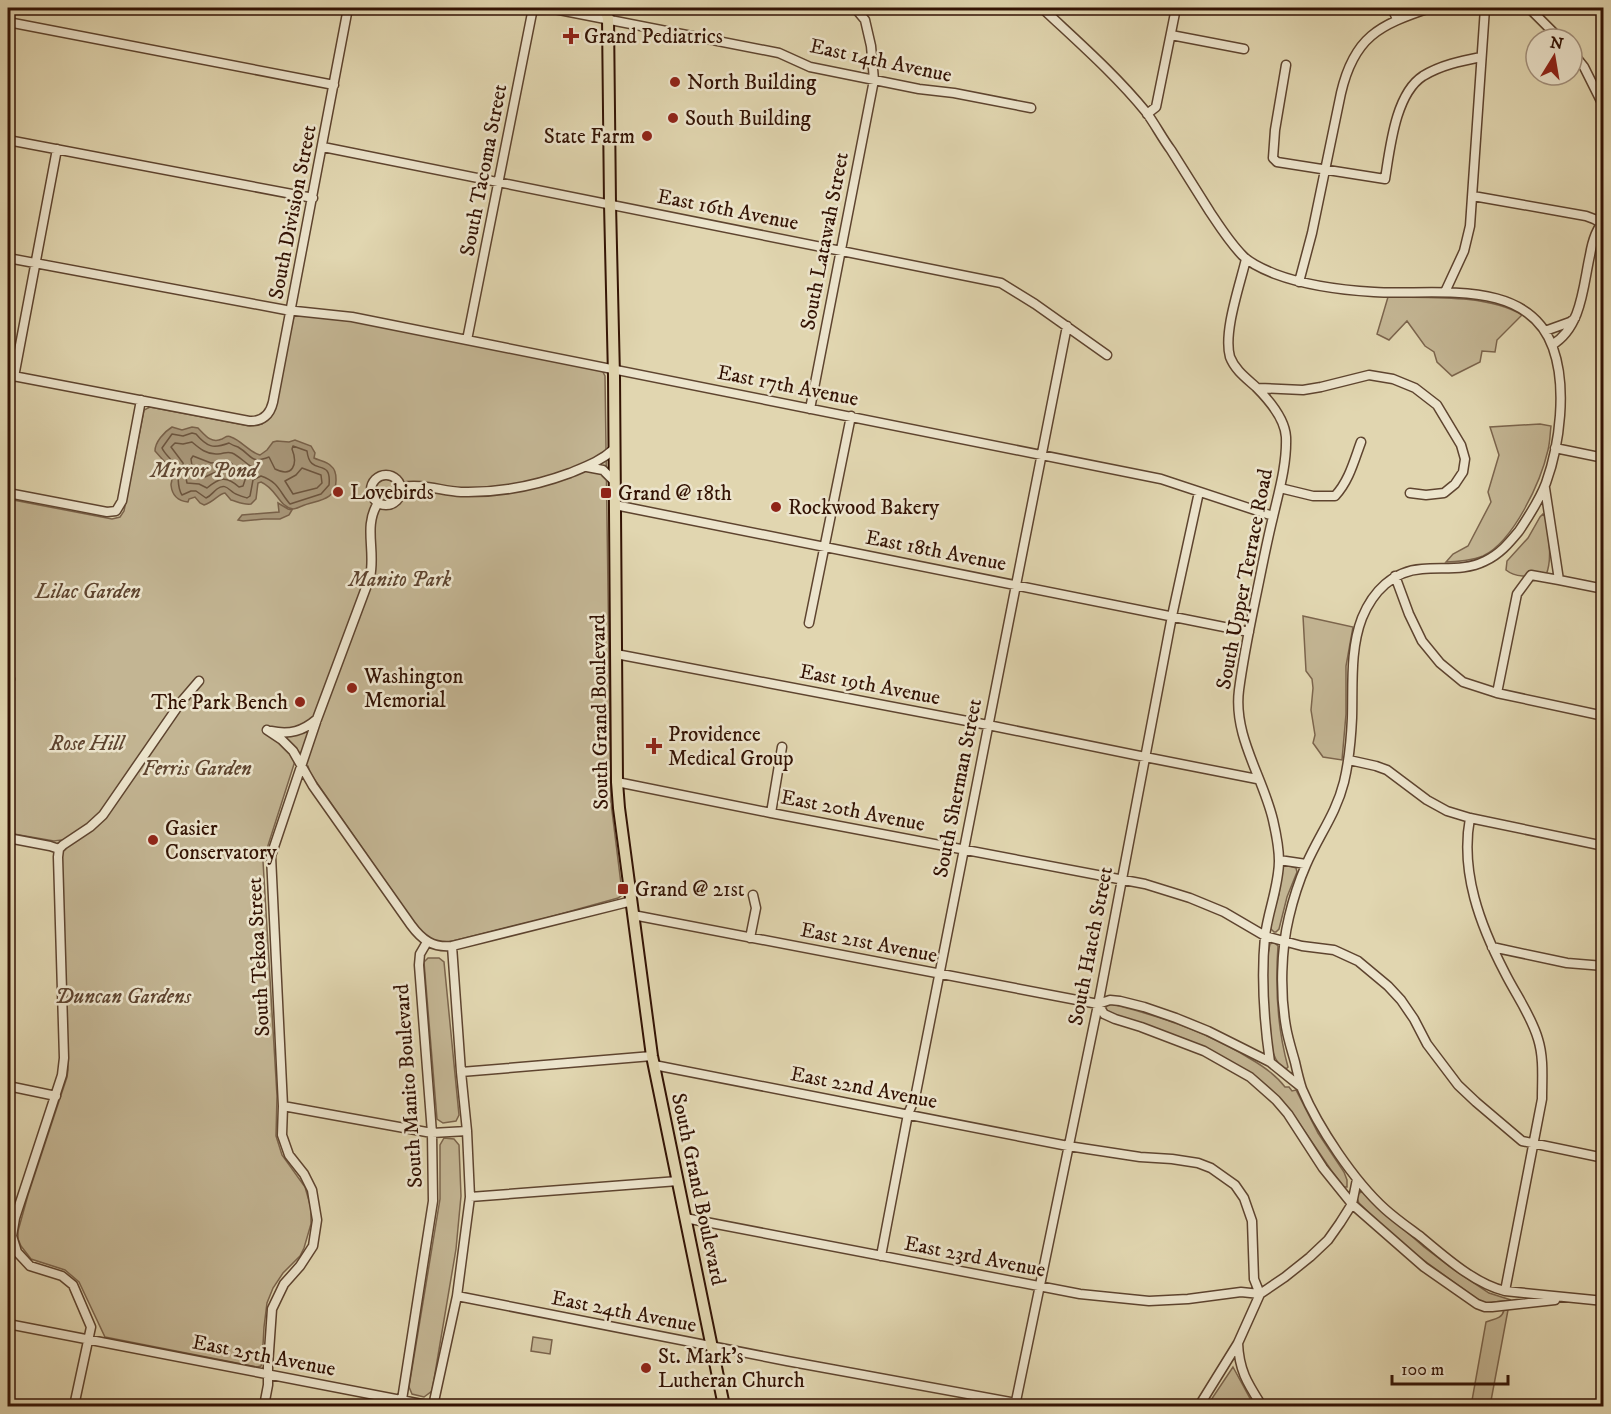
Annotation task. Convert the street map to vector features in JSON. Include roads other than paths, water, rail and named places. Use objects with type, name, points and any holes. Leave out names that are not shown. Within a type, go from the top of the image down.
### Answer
[{"type":"main road","name":"South Grand Boulevard","points":[[606,13],[614,369],[619,808],[653,1060],[724,1407]]},
{"type":"street","name":"South Division Street","points":[[141,400],[249,421],[262,419],[273,405],[348,8]]},
{"type":"street","name":"South Tacoma Street","points":[[467,340],[533,8]]},
{"type":"street","name":"East 14th Avenue","points":[[549,8],[606,13],[774,52],[810,67],[1031,108]]},
{"type":"street","name":"South Latawah Street","points":[[810,408],[874,80],[871,46],[865,20],[855,8]]},
{"type":"street","points":[[1042,8],[1120,83],[1147,114],[1224,232],[1246,259],[1273,273],[1323,288],[1378,293],[1445,292],[1477,295],[1512,303],[1531,314],[1545,331],[1552,345],[1560,394],[1555,448],[1545,487],[1525,522],[1498,554],[1480,564],[1456,569],[1420,569],[1395,576],[1385,583],[1375,596],[1362,619],[1353,670],[1349,760],[1334,811],[1306,864],[1289,918],[1285,941],[1283,984],[1286,1027],[1302,1088],[1322,1126],[1357,1179],[1384,1209],[1485,1284],[1505,1291],[1604,1301]]},
{"type":"street","points":[[1147,114],[1156,107],[1176,8]]},
{"type":"street","points":[[1392,8],[1397,19]]},
{"type":"street","points":[[1299,282],[1312,233],[1345,76],[1351,62],[1366,40],[1382,27],[1397,19],[1430,8]]},
{"type":"street","points":[[1445,292],[1464,251],[1470,226],[1485,8]]},
{"type":"street","points":[[1529,8],[1548,27]]},
{"type":"street","points":[[8,22],[334,85]]},
{"type":"street","points":[[1171,35],[1244,49]]},
{"type":"street","points":[[1287,65],[1275,130],[1273,158],[1278,162],[1384,179],[1400,110],[1408,90],[1422,77],[1445,65],[1481,57]]},
{"type":"street","points":[[1584,68],[1599,90],[1604,107]]},
{"type":"street","points":[[8,140],[313,198]]},
{"type":"street","name":"East 16th Avenue","points":[[323,147],[1001,283],[1107,355]]},
{"type":"street","points":[[8,493],[107,512],[116,510],[121,503],[141,400],[11,376],[57,149]]},
{"type":"street","points":[[1473,196],[1586,216],[1602,222],[1593,241],[1575,318],[1568,330],[1552,345]]},
{"type":"street","name":"East 17th Avenue","points":[[8,258],[291,311],[344,316],[1161,479],[1273,516]]},
{"type":"street","name":"South Upper Terrace Road","points":[[1246,259],[1228,341],[1230,357],[1241,375],[1258,388],[1278,414],[1286,435],[1280,488],[1249,632],[1239,693],[1240,723],[1273,820],[1279,860],[1266,936],[1263,995],[1270,1062]]},
{"type":"street","points":[[1545,331],[1575,318]]},
{"type":"street","name":"South Sherman Street","points":[[881,1256],[908,1114],[915,1098],[1067,327]]},
{"type":"street","points":[[1258,388],[1303,390],[1369,375],[1393,379],[1415,388],[1437,405],[1461,446],[1465,459],[1463,471],[1455,484],[1444,494],[1410,493]]},
{"type":"street","points":[[809,623],[851,416]]},
{"type":"street","points":[[1280,488],[1313,496],[1335,496],[1347,480],[1361,442]]},
{"type":"street","points":[[1555,448],[1604,458]]},
{"type":"street","points":[[402,487],[414,486],[462,492],[503,490],[537,484],[600,461],[614,449]]},
{"type":"street","points":[[583,468],[603,470],[615,482]]},
{"type":"street","points":[[390,475],[398,479],[402,487],[395,503],[387,506],[378,503],[371,493],[372,484],[377,478],[390,475]]},
{"type":"street","points":[[1545,487],[1559,580]]},
{"type":"street","name":"South Hatch Street","points":[[1015,1405],[1098,1004],[1172,616],[1199,492]]},
{"type":"street","name":"South Tekoa Street","points":[[264,1407],[268,1385],[272,1309],[284,1284],[313,1246],[317,1220],[312,1190],[304,1174],[289,1155],[282,1135],[283,1106],[271,856],[317,719],[370,577],[372,563],[370,520],[378,503]]},
{"type":"street","name":"East 18th Avenue","points":[[615,505],[1249,632]]},
{"type":"street","points":[[1497,693],[1519,590],[1531,575],[1604,589]]},
{"type":"street","points":[[1395,576],[1422,641],[1440,663],[1463,682],[1497,693],[1604,716]]},
{"type":"street","name":"East 19th Avenue","points":[[616,654],[988,724],[1257,778]]},
{"type":"street","points":[[74,1407],[91,1327],[73,1285],[62,1276],[30,1266],[17,1252],[12,1236],[15,1218],[62,1075],[64,1058],[59,849],[103,815],[175,711],[199,681]]},
{"type":"street","points":[[317,719],[294,733],[267,730],[290,747],[313,786],[411,925],[427,942],[440,946],[452,946],[632,901]]},
{"type":"street","points":[[771,813],[782,747]]},
{"type":"street","points":[[1349,760],[1387,770],[1446,812],[1604,846]]},
{"type":"street","name":"East 20th Avenue","points":[[617,782],[1144,884],[1190,898],[1224,912],[1266,936],[1302,946],[1334,950],[1358,962],[1388,986],[1401,1000],[1427,1044],[1458,1085],[1522,1141],[1604,1158]]},
{"type":"street","points":[[1470,818],[1467,848],[1476,904],[1492,947],[1519,996],[1539,1041],[1542,1073],[1542,1098],[1505,1291]]},
{"type":"street","points":[[8,838],[59,849]]},
{"type":"street","points":[[1279,860],[1306,864]]},
{"type":"street","points":[[750,938],[756,908],[753,896]]},
{"type":"street","name":"East 21st Avenue","points":[[633,915],[1098,1004]]},
{"type":"street","name":"South Manito Boulevard","points":[[402,1403],[433,1201],[432,1133],[419,972],[420,954],[427,942]]},
{"type":"street","points":[[432,1407],[457,1296],[470,1197],[452,946]]},
{"type":"street","points":[[1492,947],[1567,963],[1604,966]]},
{"type":"street","points":[[1302,1088],[1270,1062],[1208,1031],[1155,1010],[1120,1001],[1110,1000],[1098,1004],[1104,1014],[1204,1051],[1250,1077],[1288,1114],[1323,1168],[1352,1204],[1424,1267],[1477,1304],[1485,1307],[1503,1306],[1571,1298]]},
{"type":"street","name":"East 22nd Avenue","points":[[461,1072],[653,1060],[1068,1146],[1198,1163],[1223,1175],[1235,1185],[1244,1198],[1252,1221],[1254,1279],[1260,1294]]},
{"type":"street","points":[[8,1086],[56,1096]]},
{"type":"street","points":[[283,1106],[432,1133],[467,1131]]},
{"type":"street","points":[[1199,1407],[1238,1343],[1260,1294],[1285,1277],[1322,1245],[1352,1204],[1357,1179]]},
{"type":"street","points":[[470,1197],[678,1180]]},
{"type":"street","name":"East 23rd Avenue","points":[[685,1218],[1080,1294],[1143,1300],[1188,1299],[1241,1292],[1260,1294]]},
{"type":"street","name":"East 24th Avenue","points":[[457,1296],[1033,1407]]},
{"type":"street","name":"East 25th Avenue","points":[[8,1324],[268,1374],[402,1403],[432,1407]]},
{"type":"street","points":[[1238,1343],[1239,1361],[1245,1379],[1262,1407]]},
{"type":"water","name":"Mirror Pond","points":[[172,427],[182,430],[198,428],[208,438],[215,440],[230,436],[260,455],[273,442],[295,440],[311,446],[315,453],[314,458],[332,467],[336,476],[335,487],[333,492],[324,499],[294,509],[284,504],[271,489],[261,482],[258,483],[256,499],[251,504],[231,500],[225,493],[204,505],[195,497],[189,499],[188,502],[178,499],[171,485],[171,469],[155,451],[160,438]]},
{"type":"water","points":[[278,503],[292,510],[289,515],[280,519],[238,520],[242,515],[279,512]]},
{"type":"place","name":"Grand Pediatrics","points":[[571,36]]},
{"type":"place","name":"North Building","points":[[675,82]]},
{"type":"place","name":"South Building","points":[[673,118]]},
{"type":"place","name":"State Farm","points":[[647,136]]},
{"type":"place","name":"Lovebirds","points":[[338,492]]},
{"type":"place","name":"Grand @ 18th","points":[[606,493]]},
{"type":"place","name":"Rockwood Bakery","points":[[776,507]]},
{"type":"place","name":"Washington Memorial","points":[[352,688]]},
{"type":"place","name":"The Park Bench","points":[[300,702]]},
{"type":"place","name":"Providence Medical Group","points":[[654,746]]},
{"type":"place","name":"Gasier Conservatory","points":[[153,840]]},
{"type":"place","name":"Grand @ 21st","points":[[623,889]]},
{"type":"place","name":"St. Mark's Lutheran Church","points":[[646,1368]]},
{"type":"park label","name":"Manito Park","points":[[400,579]]},
{"type":"park label","name":"Lilac Garden","points":[[88,591]]},
{"type":"park label","name":"Rose Hill","points":[[87,743]]},
{"type":"park label","name":"Ferris Garden","points":[[197,768]]},
{"type":"park label","name":"Duncan Gardens","points":[[123,996]]}]
